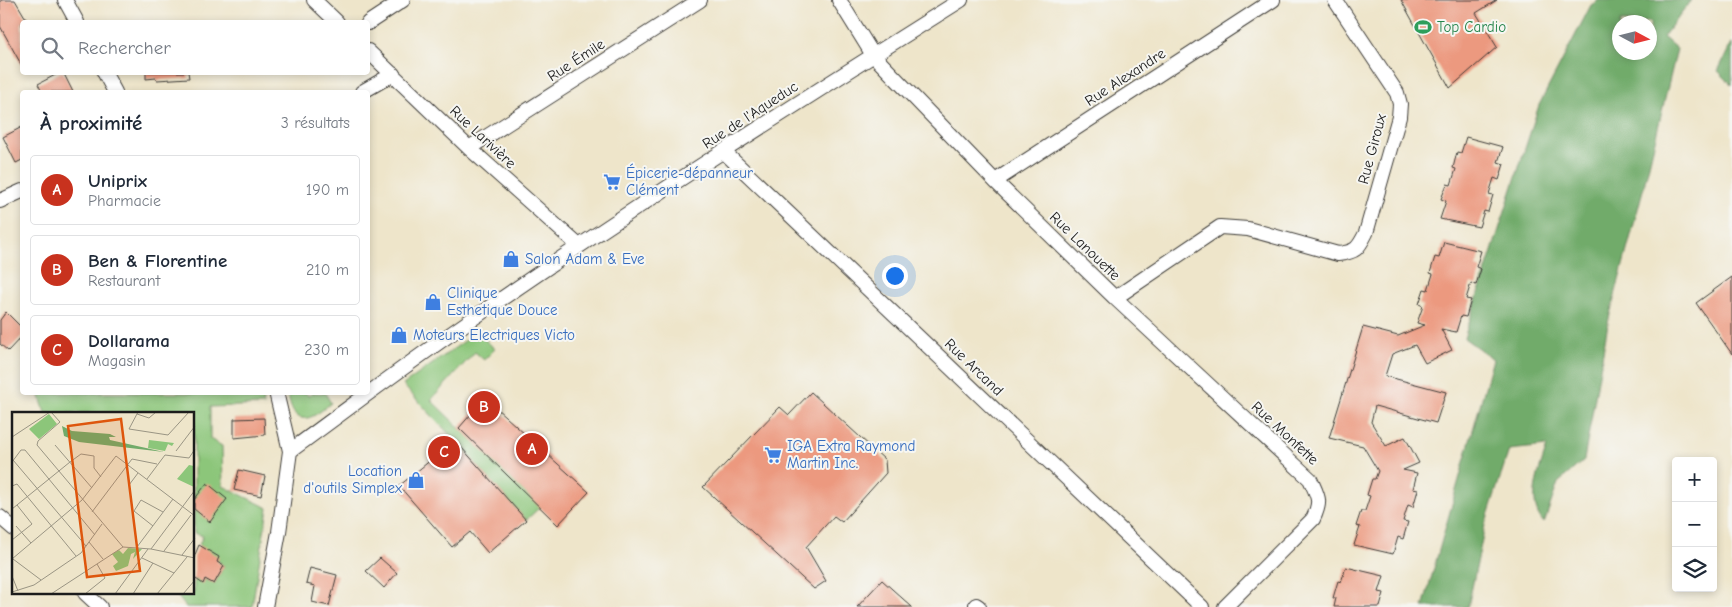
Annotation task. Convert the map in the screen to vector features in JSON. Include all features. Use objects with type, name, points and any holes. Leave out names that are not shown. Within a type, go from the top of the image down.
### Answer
[{"type":"street","points":[[65,0],[76,20]]},
{"type":"street","points":[[314,0],[335,20]]},
{"type":"street","points":[[370,22],[403,0]]},
{"type":"street","name":"Rue Émile","points":[[470,148],[700,0]]},
{"type":"street","name":"Rue Lanouette","points":[[839,0],[873,55],[995,181],[1115,298],[1220,227],[1248,228],[1338,254],[1352,253],[1360,246],[1366,233]]},
{"type":"street","name":"Rue de l'Aqueduc","points":[[370,393],[479,314],[579,246],[723,151],[961,0]]},
{"type":"street","name":"Rue Alexandre","points":[[995,181],[1273,0]]},
{"type":"street","name":"Rue Giroux","points":[[1335,0],[1397,93],[1400,104],[1399,117],[1366,233]]},
{"type":"street","name":"Rue Larivière","points":[[370,53],[470,148],[579,246]]},
{"type":"street","points":[[365,90],[393,74]]},
{"type":"street","points":[[106,75],[114,90]]},
{"type":"street","name":"Rue Arcand","points":[[723,151],[1202,607]]},
{"type":"street","points":[[0,201],[20,192]]},
{"type":"street","name":"Rue Monfette","points":[[1115,298],[1305,472],[1317,493],[1319,506],[1313,519],[1225,607]]},
{"type":"street","points":[[265,607],[290,451],[277,395]]},
{"type":"street","name":"Rue de l'Aqueduc","points":[[290,451],[367,395]]},
{"type":"street","points":[[0,517],[12,527]]},
{"type":"street","points":[[86,594],[100,607]]},
{"type":"green space","points":[[1599,0],[1691,0],[1663,37],[1677,49],[1643,190],[1609,318],[1584,460],[1558,483],[1544,523],[1538,515],[1535,496],[1538,475],[1547,446],[1509,450],[1485,525],[1468,607],[1423,607],[1493,359],[1464,338],[1539,105],[1591,5]]},
{"type":"green space","points":[[1732,42],[1732,85],[1718,71]]},
{"type":"green space","points":[[473,335],[482,337],[495,349],[484,360],[475,352],[431,400],[540,507],[526,520],[403,385]]},
{"type":"green space","points":[[40,395],[262,395],[264,405],[210,407],[210,439],[222,446],[223,486],[268,508],[252,607],[186,607],[176,594],[195,594],[196,579],[203,583],[205,579],[214,584],[224,566],[199,545],[203,536],[195,533],[195,412],[45,412]]},
{"type":"green space","points":[[288,395],[326,395],[331,403],[319,413],[305,418],[300,418],[296,415],[290,405]]},
{"type":"building","points":[[15,0],[27,20],[20,20],[20,62],[0,26],[0,1]]},
{"type":"building","points":[[1401,0],[1497,0],[1476,13],[1497,47],[1450,88]]},
{"type":"building","points":[[55,75],[64,75],[72,90],[41,90],[38,84]]},
{"type":"building","points":[[146,75],[188,75],[189,78],[157,80],[156,78],[146,79]]},
{"type":"building","points":[[20,128],[20,161],[16,163],[3,137]]},
{"type":"building","points":[[1466,137],[1503,147],[1498,162],[1504,164],[1499,180],[1494,178],[1489,194],[1493,195],[1488,212],[1484,211],[1479,227],[1440,219],[1446,201],[1441,199],[1447,184],[1451,185],[1456,169],[1453,168],[1457,152],[1461,153]]},
{"type":"building","points":[[1444,242],[1481,251],[1476,267],[1481,269],[1476,285],[1471,283],[1466,299],[1471,300],[1466,317],[1461,316],[1456,332],[1441,329],[1452,350],[1425,363],[1415,345],[1392,354],[1385,376],[1446,392],[1436,423],[1375,406],[1371,422],[1386,446],[1405,437],[1419,463],[1403,470],[1417,473],[1413,489],[1418,490],[1413,507],[1408,505],[1403,521],[1408,522],[1403,539],[1398,537],[1393,554],[1354,545],[1360,527],[1356,526],[1361,511],[1365,511],[1370,496],[1367,495],[1372,479],[1375,479],[1378,471],[1363,446],[1329,438],[1363,327],[1398,336],[1425,325],[1417,323],[1423,306],[1419,304],[1424,289],[1428,290],[1433,274],[1430,273],[1435,257],[1439,258]]},
{"type":"building","points":[[1732,277],[1732,354],[1696,303]]},
{"type":"building","points":[[6,312],[20,326],[20,338],[8,351],[0,344],[0,320]]},
{"type":"building","points":[[811,392],[885,460],[886,473],[842,522],[834,516],[806,547],[826,581],[814,589],[703,487],[780,407],[789,415]]},
{"type":"building","points":[[485,398],[589,492],[558,525],[459,428]]},
{"type":"building","points":[[264,418],[265,435],[234,438],[234,419]]},
{"type":"building","points":[[453,438],[526,520],[488,553],[470,532],[452,547],[399,486],[432,459]]},
{"type":"building","points":[[239,470],[265,476],[261,496],[234,490]]},
{"type":"building","points":[[207,483],[227,499],[210,522],[195,510],[195,499]]},
{"type":"building","points":[[199,545],[219,557],[217,562],[224,566],[214,584],[205,579],[203,584],[196,579],[195,580],[195,555]]},
{"type":"building","points":[[380,558],[397,573],[384,588],[366,571]]},
{"type":"building","points":[[1346,567],[1384,576],[1379,592],[1384,593],[1380,607],[1334,607],[1336,598],[1333,598],[1338,581],[1341,582]]},
{"type":"building","points":[[310,568],[337,575],[329,606],[312,602],[315,586],[306,584]]},
{"type":"building","points":[[882,580],[912,607],[857,607]]},
{"type":"place","name":"Top Cardio","points":[[1423,27]]},
{"type":"place","name":"Épicerie-dépanneur Clément","points":[[612,182]]},
{"type":"place","name":"Salon Adam & Eve","points":[[511,259]]},
{"type":"place","name":"Clinique Esthetique Douce","points":[[433,302]]},
{"type":"place","name":"Moteurs Electriques Victo","points":[[399,335]]},
{"type":"place","name":"Ben & Florentine","points":[[484,407]]},
{"type":"place","name":"Uniprix","points":[[532,449]]},
{"type":"place","name":"Dollarama","points":[[444,452]]},
{"type":"place","name":"IGA Extra Raymond Martin Inc.","points":[[773,455]]},
{"type":"place","name":"Location d'outils Simplex","points":[[416,480]]}]
